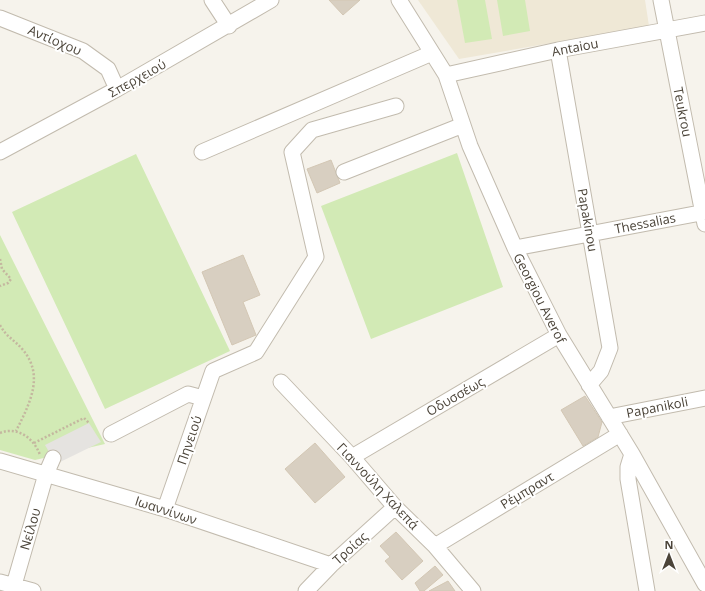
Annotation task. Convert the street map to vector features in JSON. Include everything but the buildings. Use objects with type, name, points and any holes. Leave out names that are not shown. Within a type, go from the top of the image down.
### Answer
[{"type":"street","points":[[212,0],[228,26]]},
{"type":"street","name":"Σπερχειού","points":[[0,152],[117,89],[271,0]]},
{"type":"street","name":"Georgiou Averof","points":[[399,0],[446,75],[470,146],[515,248],[559,335],[632,454],[705,584]]},
{"type":"street","name":"Teukrou","points":[[661,0],[704,216]]},
{"type":"street","name":"Αντίοχου","points":[[0,18],[83,51],[108,69],[117,89]]},
{"type":"street","name":"Antaiou","points":[[446,75],[558,50],[705,23]]},
{"type":"street","name":"Papakinou","points":[[558,50],[610,348],[601,371],[589,385]]},
{"type":"street","points":[[202,152],[432,53]]},
{"type":"street","name":"Πηνειού","points":[[165,509],[213,371],[256,352],[316,257],[292,152],[312,130],[396,106]]},
{"type":"street","points":[[344,172],[463,125]]},
{"type":"street","name":"Thessalias","points":[[515,248],[590,234],[704,216]]},
{"type":"street","name":"Οδυσσέως","points":[[352,457],[559,335]]},
{"type":"street","name":"Γιαννούλη Χαλεπά","points":[[281,382],[352,457],[395,508],[435,546],[473,591]]},
{"type":"street","points":[[111,434],[188,394],[203,398]]},
{"type":"street","name":"Papanikoli","points":[[609,417],[705,398]]},
{"type":"street","name":"Ρέμπραντ","points":[[435,546],[620,434]]},
{"type":"street","points":[[632,454],[628,467],[628,479],[647,591]]},
{"type":"street","name":"Νείλου","points":[[7,584],[46,474],[46,459]]},
{"type":"street","name":"Ιωαννίνων","points":[[0,461],[165,509],[331,565]]},
{"type":"street","name":"Τροίας","points":[[306,591],[331,565],[395,508]]},
{"type":"street","points":[[7,584],[34,591]]},
{"type":"path","points":[[0,259],[2,268],[11,279],[8,283],[0,286]]},
{"type":"path","points":[[0,325],[4,334],[22,349],[30,359],[34,372],[34,388],[30,402],[16,431]]},
{"type":"path","points":[[34,443],[84,418],[89,423]]},
{"type":"path","points":[[0,433],[5,431],[16,431],[31,439],[40,454],[46,459]]},
{"type":"shaded area","points":[[418,0],[645,0],[649,26],[459,59]]},
{"type":"shaded area","points":[[89,423],[101,442],[56,464],[45,445]]},
{"type":"green space","points":[[457,0],[485,0],[492,39],[465,43]]},
{"type":"green space","points":[[497,0],[525,0],[530,31],[503,36]]},
{"type":"green space","points":[[457,153],[503,287],[371,339],[321,206]]},
{"type":"green space","points":[[136,154],[230,351],[105,409],[12,212]]},
{"type":"green space","points":[[0,235],[105,444],[35,460],[0,450]]}]
